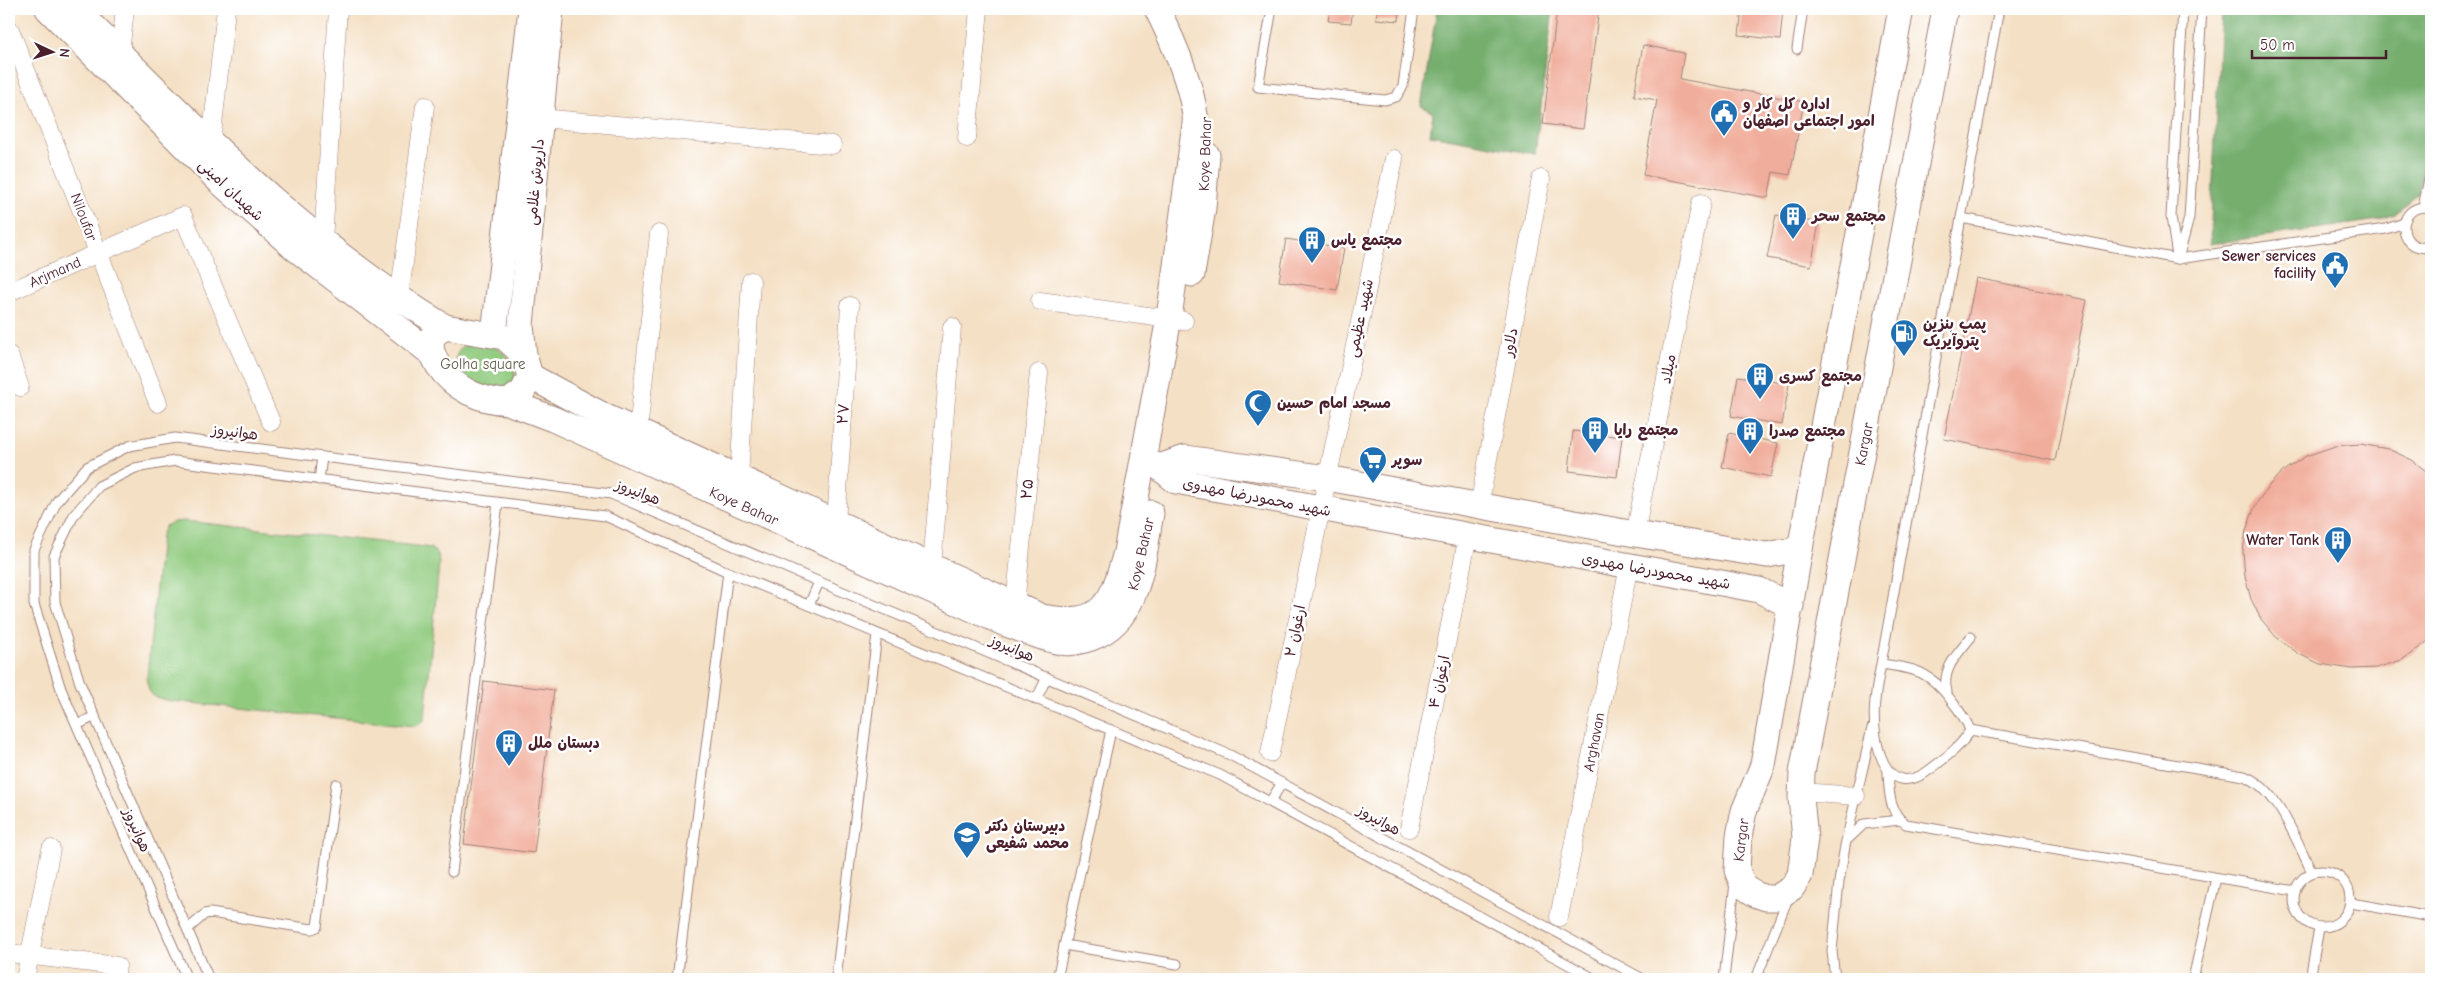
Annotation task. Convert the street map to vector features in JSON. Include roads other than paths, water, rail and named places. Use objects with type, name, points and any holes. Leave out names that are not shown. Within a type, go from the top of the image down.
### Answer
[{"type":"street","name":"شهیدان امینی","points":[[48,9],[221,182],[291,244],[431,353]]},
{"type":"street","name":"شهیدان امینی","points":[[75,9],[234,165],[323,241],[399,299],[445,327]]},
{"type":"street","points":[[120,53],[124,9]]},
{"type":"street","points":[[211,143],[226,9]]},
{"type":"street","points":[[323,241],[338,9]]},
{"type":"street","name":"داریوش غلامی","points":[[494,334],[531,9]]},
{"type":"street","name":"داریوش غلامی","points":[[527,366],[521,325],[551,9]]},
{"type":"street","points":[[968,138],[979,9]]},
{"type":"street","name":"Koye Bahar","points":[[1157,9],[1174,44],[1195,116],[1176,320]]},
{"type":"street","name":"Koye Bahar","points":[[431,353],[444,374],[463,390],[477,397],[508,402],[553,419],[1006,624],[1062,642],[1079,642],[1096,636],[1110,627],[1129,603],[1139,579],[1144,556],[1152,464],[1176,320],[1203,208],[1208,117],[1201,71],[1191,46],[1172,9]]},
{"type":"street","name":"Kargar","points":[[1901,9],[1800,549],[1763,764],[1742,822],[1737,870],[1743,886],[1755,894],[1766,898],[1776,898],[1792,888],[1800,875],[1805,838],[1801,792],[1804,763],[1945,9]]},
{"type":"street","name":"Niloufar","points":[[10,30],[158,403]]},
{"type":"street","points":[[399,299],[425,106]]},
{"type":"street","points":[[541,118],[832,145]]},
{"type":"street","name":"شهید عظیمی","points":[[1320,509],[1394,159]]},
{"type":"street","name":"دلاور","points":[[1479,506],[1541,178]]},
{"type":"street","name":"میلاد","points":[[1635,534],[1701,203]]},
{"type":"street","name":"Arjmand","points":[[9,292],[183,216],[271,422]]},
{"type":"street","points":[[638,432],[658,234]]},
{"type":"street","points":[[738,478],[751,281]]},
{"type":"street","points":[[1040,301],[1176,320]]},
{"type":"street","name":"۲۷","points":[[836,522],[850,306]]},
{"type":"street","points":[[431,353],[433,335],[445,327]]},
{"type":"street","name":"Koye Bahar","points":[[445,327],[494,334],[512,342],[527,366],[604,416],[1015,605],[1042,616],[1064,621],[1088,618],[1103,608],[1118,585],[1152,464]]},
{"type":"street","points":[[932,566],[952,327]]},
{"type":"street","points":[[9,355],[20,387]]},
{"type":"street","points":[[508,402],[523,391],[527,366]]},
{"type":"street","name":"۲۵","points":[[1015,605],[1039,373]]},
{"type":"street","name":"شهید محمودرضا مهدوی","points":[[1152,464],[1184,458],[1327,478],[1635,534],[1767,555],[1800,549]]},
{"type":"street","name":"شهید محمودرضا مهدوی","points":[[1152,464],[1176,481],[1758,590],[1790,606]]},
{"type":"street","name":"ارغوان ۲","points":[[1270,753],[1320,509]]},
{"type":"street","points":[[1629,566],[1635,534]]},
{"type":"street","name":"ارغوان ۴","points":[[1409,828],[1468,536]]},
{"type":"street","name":"Arghavan","points":[[1559,917],[1629,566]]},
{"type":"street","points":[[1801,792],[1856,796]]},
{"type":"street","points":[[25,979],[28,956],[51,849]]},
{"type":"street","points":[[9,953],[117,966],[115,979]]},
{"type":"lane","points":[[1272,9],[1258,87],[1385,100],[1396,97],[1403,86],[1414,9]]},
{"type":"lane","points":[[1797,48],[1803,9]]},
{"type":"lane","points":[[1834,979],[1832,951],[1846,841],[1870,738],[1881,664],[1999,9]]},
{"type":"lane","points":[[2178,259],[2171,217],[2183,9]]},
{"type":"lane","points":[[2178,259],[2190,218],[2202,9]]},
{"type":"lane","points":[[2431,170],[2427,207],[2415,208],[2408,215],[2404,224],[2404,232],[2412,244],[2421,248],[2431,246]]},
{"type":"lane","points":[[1961,218],[2178,259],[2386,229],[2404,224]]},
{"type":"lane","name":"هوانیروز","points":[[187,979],[61,689],[34,604],[34,550],[57,501],[87,467],[129,446],[175,438],[611,494],[1230,754],[1642,979]]},
{"type":"lane","points":[[319,480],[322,457]]},
{"type":"lane","name":"هوانیروز","points":[[209,979],[80,682],[55,602],[54,556],[74,515],[99,486],[134,468],[175,461],[605,516],[728,572],[1220,775],[1595,979]]},
{"type":"lane","points":[[452,872],[498,503]]},
{"type":"lane","points":[[677,979],[728,572]]},
{"type":"lane","points":[[809,605],[819,582]]},
{"type":"lane","points":[[836,979],[877,634]]},
{"type":"lane","points":[[1949,697],[1945,682],[1948,667],[1970,638]]},
{"type":"lane","points":[[1881,664],[1912,668],[1934,679],[1964,718],[1970,730]]},
{"type":"lane","points":[[1036,700],[1046,677]]},
{"type":"lane","points":[[1874,708],[1875,734],[1880,757],[1888,773],[1892,803],[1900,820]]},
{"type":"lane","points":[[77,725],[95,716]]},
{"type":"lane","points":[[1057,979],[1111,730]]},
{"type":"lane","points":[[1888,773],[1902,779],[1926,773],[1960,745],[1970,730]]},
{"type":"lane","points":[[1970,730],[2244,776],[2256,780],[2272,795],[2312,872]]},
{"type":"lane","points":[[1270,802],[1282,783]]},
{"type":"lane","points":[[188,929],[210,912],[312,930],[316,927],[336,784]]},
{"type":"lane","points":[[1846,841],[1850,835],[1864,824],[1900,820],[1912,825],[2295,892]]},
{"type":"lane","points":[[1724,979],[1737,870]]},
{"type":"lane","points":[[2321,870],[2331,872],[2342,878],[2349,889],[2351,903],[2345,917],[2328,928],[2319,928],[2302,920],[2296,911],[2294,902],[2295,892],[2304,877],[2312,872],[2321,870]]},
{"type":"lane","points":[[2193,979],[2216,878]]},
{"type":"lane","points":[[1756,979],[1792,888]]},
{"type":"lane","points":[[2351,903],[2431,917]]},
{"type":"lane","points":[[2310,979],[2319,928]]},
{"type":"lane","points":[[1064,945],[1177,964]]},
{"type":"place","name":"اداره کل کار و امور اجتماعی اصفهان","points":[[1724,137]]},
{"type":"place","name":"مجتمع سحر","points":[[1793,240]]},
{"type":"place","name":"مجتمع یاس","points":[[1312,264]]},
{"type":"place","name":"Sewer services facility","points":[[2335,289]]},
{"type":"place","name":"پمپ بنزین پتروآیریک","points":[[1904,357]]},
{"type":"place","name":"مجتمع کسری","points":[[1760,400]]},
{"type":"place","name":"مسجد امام حسین","points":[[1258,427]]},
{"type":"place","name":"مجتمع رایا","points":[[1595,454]]},
{"type":"place","name":"مجتمع صدرا","points":[[1750,455]]},
{"type":"place","name":"سوپر","points":[[1373,484]]},
{"type":"place","name":"Water Tank","points":[[2338,564]]},
{"type":"place","name":"دبستان ملل","points":[[509,767]]},
{"type":"place","name":"دبیرستان دکتر محمد شفیعی","points":[[967,859]]},
{"type":"park label","name":"Golha square","points":[[483,364]]}]
